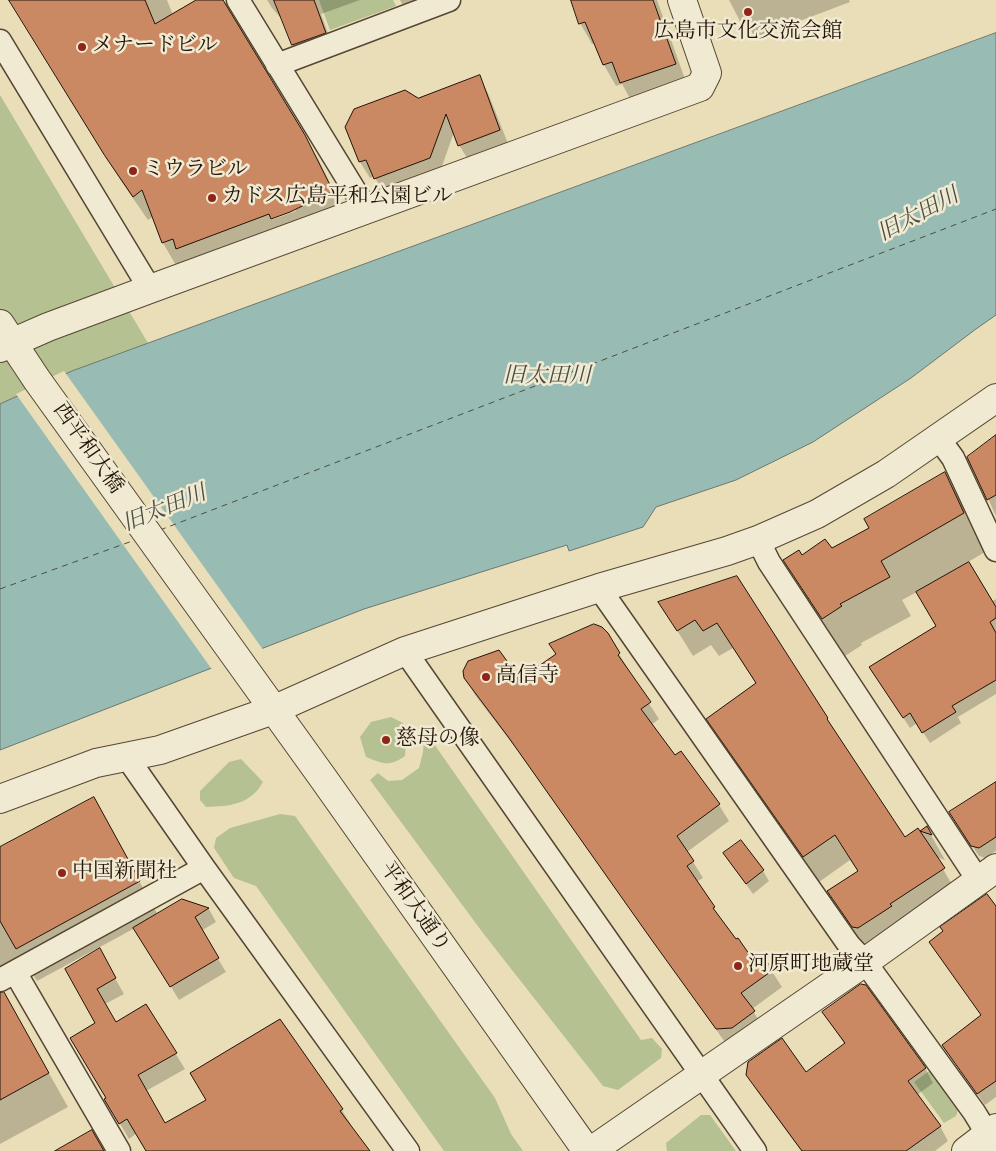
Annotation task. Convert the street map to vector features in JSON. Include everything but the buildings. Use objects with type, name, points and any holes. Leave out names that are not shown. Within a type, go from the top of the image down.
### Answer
[{"type":"street","points":[[238,0],[366,210]]},
{"type":"street","points":[[277,65],[449,0]]},
{"type":"street","points":[[4,338],[48,327],[700,87],[707,73],[682,0]]},
{"type":"street","points":[[0,41],[150,289]]},
{"type":"street","name":"西平和大橋","points":[[4,338],[37,380],[240,665]]},
{"type":"street","points":[[0,800],[96,762],[160,750],[273,710],[405,651],[599,588],[728,551],[758,540],[816,514],[886,474],[996,398]]},
{"type":"street","points":[[939,439],[953,458],[996,550]]},
{"type":"street","points":[[591,1151],[865,962],[987,874],[769,562],[758,540]]},
{"type":"street","points":[[599,588],[849,946],[865,962],[993,1137],[966,1151]]},
{"type":"street","points":[[405,651],[755,1151]]},
{"type":"street","name":"平和大通り","points":[[240,665],[587,1151]]},
{"type":"street","points":[[126,756],[204,868],[408,1151]]},
{"type":"street","points":[[119,1151],[7,976],[204,868]]},
{"type":"green space","points":[[319,0],[393,0],[396,6],[330,30]]},
{"type":"green space","points":[[0,95],[148,343],[72,371],[0,404]]},
{"type":"green space","points":[[391,717],[403,723],[407,732],[405,756],[391,763],[366,757],[360,737],[371,722]]},
{"type":"green space","points":[[425,731],[641,1040],[652,1038],[662,1049],[661,1058],[618,1090],[603,1086],[483,933],[370,780],[378,773],[388,781],[402,780],[419,768]]},
{"type":"green space","points":[[241,759],[263,782],[258,790],[239,803],[206,807],[200,800],[200,791],[229,762]]},
{"type":"green space","points":[[280,814],[295,816],[495,1098],[511,1134],[523,1151],[444,1151],[256,886],[234,878],[214,848],[216,838],[230,828]]},
{"type":"green space","points":[[932,1069],[959,1107],[956,1116],[944,1123],[914,1082]]},
{"type":"green space","points":[[701,1115],[710,1115],[736,1151],[667,1151],[666,1143]]},
{"type":"water","name":"旧太田川","points":[[996,33],[996,315],[911,378],[813,442],[736,480],[656,507],[643,527],[569,551],[567,545],[364,609],[0,750],[0,404],[72,371]]},
{"type":"pier","points":[[64,371],[264,651],[213,671],[16,394]]},
{"type":"ferry route","points":[[160,530],[996,209]]},
{"type":"ferry route","points":[[0,589],[135,540]]},
{"type":"place","name":"広島市文化交流会館","points":[[748,12]]},
{"type":"place","name":"メナードビル","points":[[82,47]]},
{"type":"place","name":"ミウラビル","points":[[133,171]]},
{"type":"place","name":"カドス広島平和公園ビル","points":[[212,198]]},
{"type":"place","name":"高信寺","points":[[486,677]]},
{"type":"place","name":"慈母の像","points":[[386,740]]},
{"type":"place","name":"中国新聞社","points":[[62,873]]},
{"type":"place","name":"河原町地蔵堂","points":[[738,966]]}]
